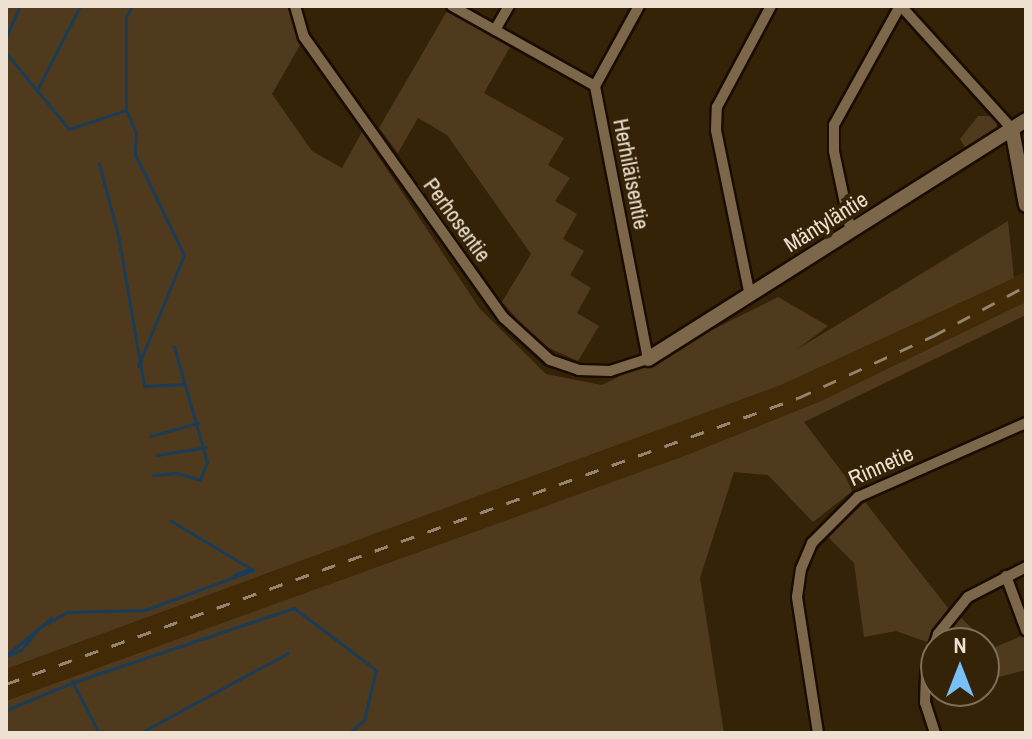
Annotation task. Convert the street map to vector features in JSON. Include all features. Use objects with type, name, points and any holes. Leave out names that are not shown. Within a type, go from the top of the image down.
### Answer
[{"type":"street","name":"Perhosentie","points":[[295,6],[304,37],[461,261],[526,343],[550,360],[579,370],[610,371],[648,359]]},
{"type":"street","points":[[452,6],[595,86],[639,6]]},
{"type":"street","points":[[495,30],[509,6]]},
{"type":"street","points":[[750,296],[716,130],[717,107],[723,87],[771,6]]},
{"type":"street","points":[[851,232],[834,151],[834,125],[900,6],[1012,129],[1026,205]]},
{"type":"street","name":"Herhiläisentie","points":[[595,86],[648,359]]},
{"type":"street","name":"Mäntyläntie","points":[[648,359],[1026,120]]},
{"type":"street","name":"Rinnetie","points":[[818,733],[797,597],[801,569],[812,543],[858,497],[1026,423]]},
{"type":"street","points":[[935,733],[925,703],[926,673],[938,634],[968,597],[1026,567]]},
{"type":"street","points":[[1006,576],[1026,630]]},
{"type":"shaded area","points":[[6,6],[288,6],[300,45],[272,94],[312,151],[342,168],[362,132],[480,309],[546,374],[602,385],[778,297],[828,326],[796,350],[1008,221],[1014,278],[781,385],[6,669]]},
{"type":"shaded area","points":[[447,11],[510,47],[484,93],[564,138],[548,165],[570,178],[555,201],[577,214],[563,239],[584,251],[570,275],[591,288],[577,313],[599,326],[578,361],[538,343],[502,302],[531,254],[447,135],[418,118],[398,153],[379,128]]},
{"type":"shaded area","points":[[978,116],[996,116],[997,129],[966,149],[960,139]]},
{"type":"shaded area","points":[[1026,271],[1026,302],[821,401],[687,455],[6,701],[6,669],[781,385]]},
{"type":"shaded area","points":[[1026,302],[1026,315],[804,422],[855,489],[813,522],[768,475],[734,472],[700,578],[724,733],[6,733],[6,701],[687,455],[821,401]]},
{"type":"shaded area","points":[[865,502],[948,608],[936,627],[920,627],[920,640],[896,631],[864,637],[854,563],[828,537]]},
{"type":"shaded area","points":[[958,615],[971,627],[951,627]]},
{"type":"shaded area","points":[[1026,634],[1026,670],[1000,677],[1000,645]]},
{"type":"waterway","points":[[6,37],[20,6]]},
{"type":"waterway","points":[[37,90],[80,6]]},
{"type":"waterway","points":[[132,6],[126,17],[126,110],[136,133],[135,154],[184,255],[138,366]]},
{"type":"waterway","points":[[6,53],[69,129],[126,110]]},
{"type":"waterway","points":[[99,164],[118,235],[144,386],[183,384]]},
{"type":"waterway","points":[[153,475],[177,473],[200,480],[207,462],[174,347]]},
{"type":"waterway","points":[[150,436],[198,423]]},
{"type":"waterway","points":[[157,455],[206,447]]},
{"type":"waterway","points":[[6,656],[21,650],[39,628],[67,612],[145,610],[253,570],[171,521]]},
{"type":"waterway","points":[[234,575],[249,569]]},
{"type":"waterway","points":[[6,710],[74,682],[294,608],[376,670],[364,720],[349,733]]},
{"type":"waterway","points":[[9,653],[51,618]]},
{"type":"waterway","points":[[140,733],[288,653]]},
{"type":"waterway","points":[[72,681],[99,733]]},
{"type":"railway","points":[[6,684],[798,398],[933,336],[1026,286]]}]
